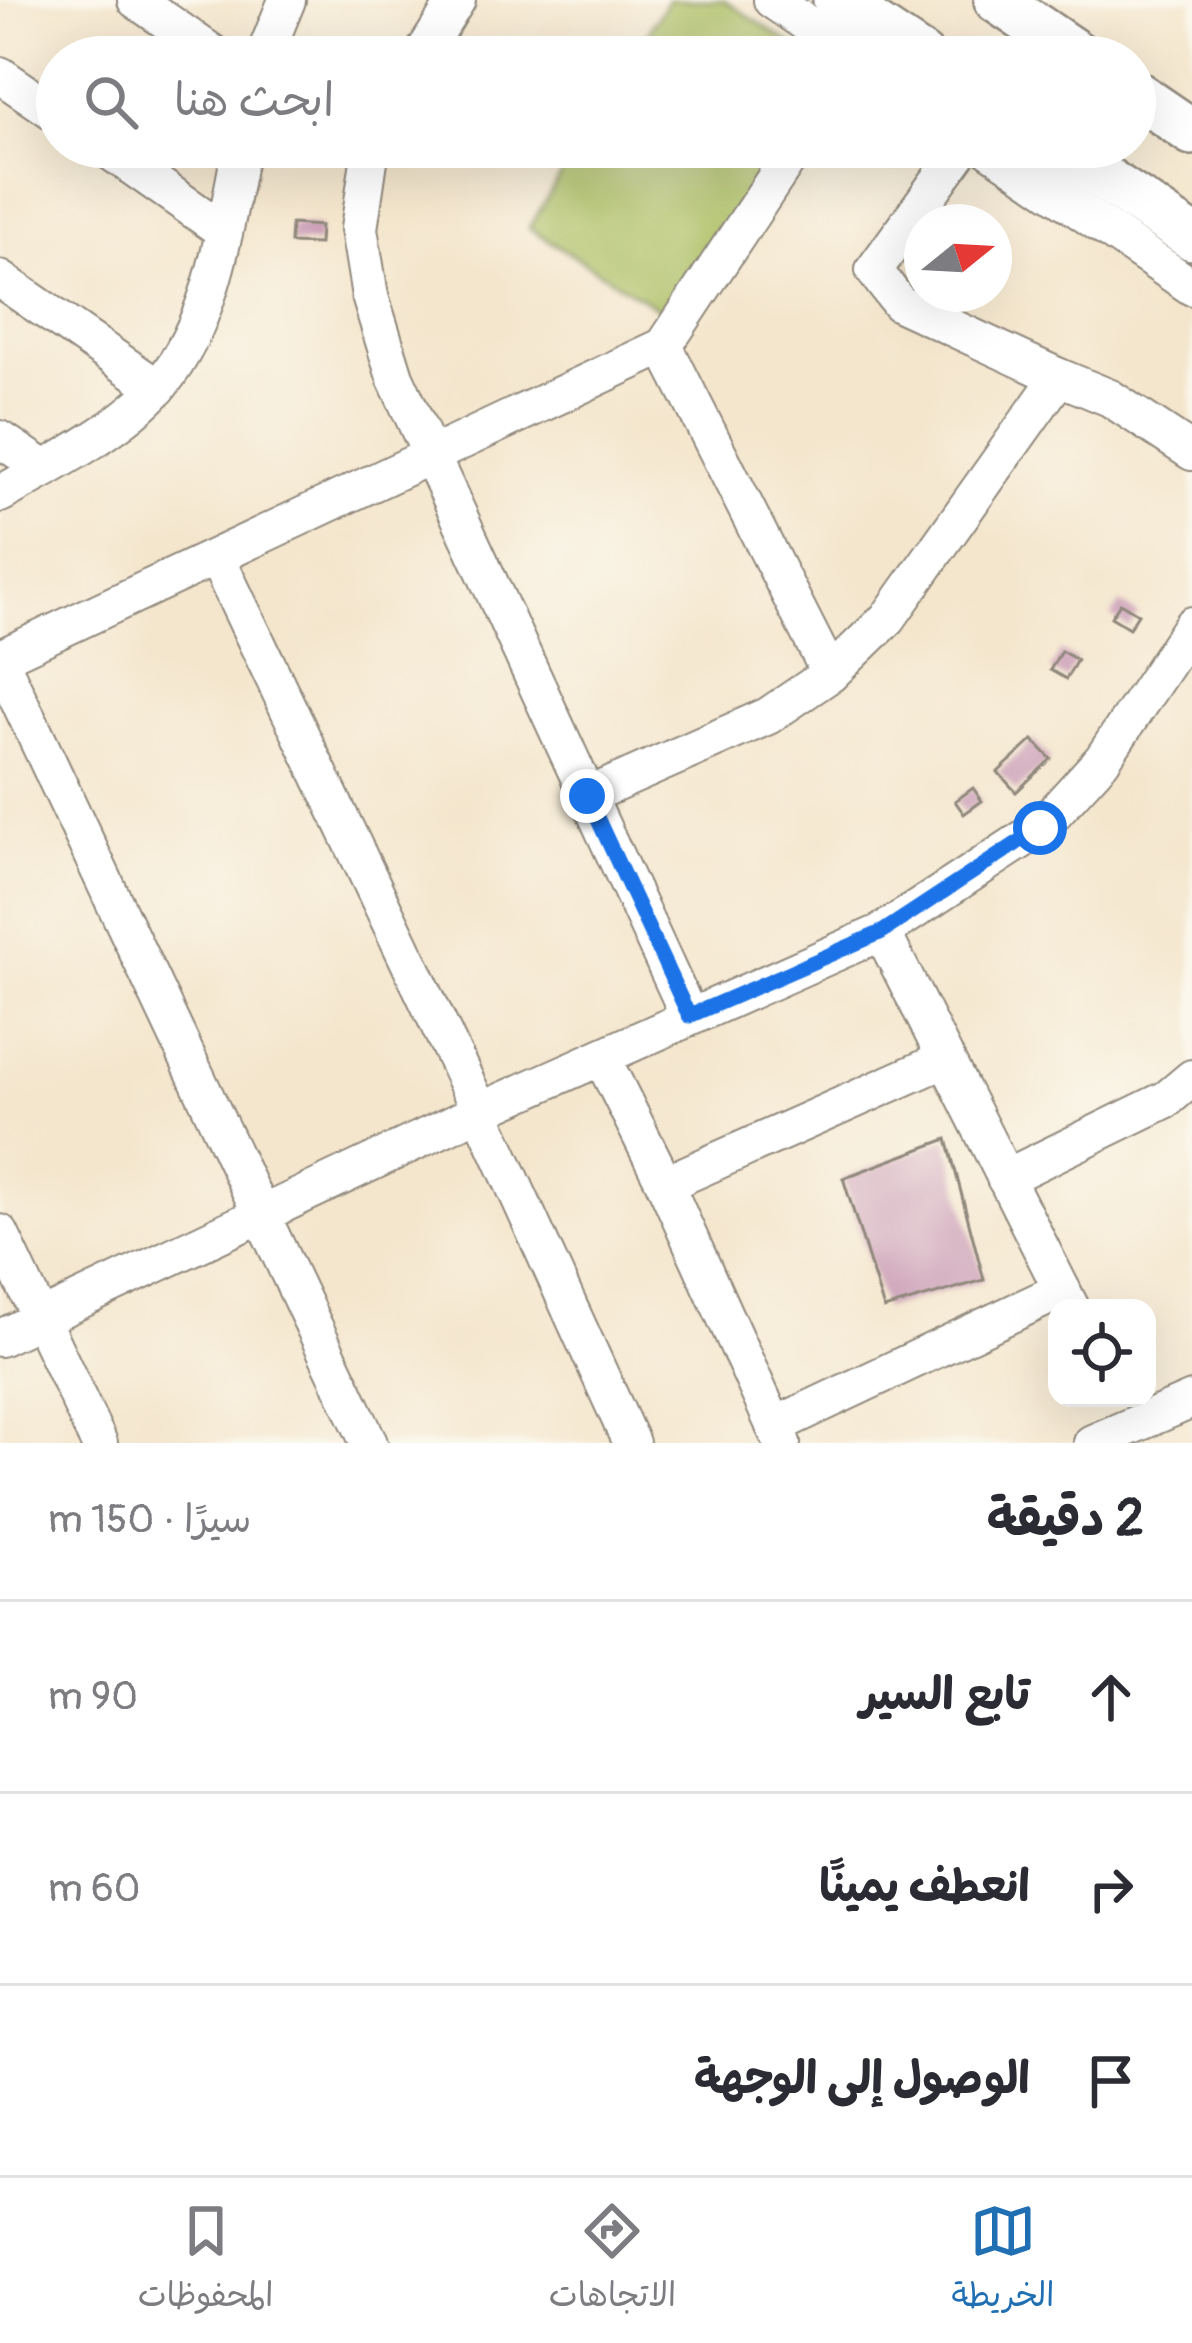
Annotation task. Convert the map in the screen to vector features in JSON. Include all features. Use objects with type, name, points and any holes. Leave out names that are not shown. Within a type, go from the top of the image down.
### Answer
[{"type":"main road","points":[[836,0],[890,36]]},
{"type":"main road","points":[[997,0],[1050,36]]},
{"type":"main road","points":[[1156,108],[1192,132]]},
{"type":"main road","points":[[1088,168],[1192,237]]},
{"type":"street","points":[[136,0],[188,36]]},
{"type":"street","points":[[272,36],[287,0]]},
{"type":"street","points":[[435,36],[458,0]]},
{"type":"street","points":[[772,0],[825,36]]},
{"type":"street","points":[[0,74],[36,99]]},
{"type":"street","points":[[134,168],[224,231]]},
{"type":"street","points":[[0,494],[115,423],[158,388],[198,317],[238,168]]},
{"type":"street","points":[[368,168],[359,229],[370,296],[395,377],[689,1016]]},
{"type":"street","points":[[369,1443],[0,659],[664,346],[782,168]]},
{"type":"street","points":[[948,168],[874,270],[899,303],[1110,398],[1192,452]]},
{"type":"street","points":[[1018,168],[1192,287]]},
{"type":"street","points":[[0,279],[158,388]]},
{"type":"street","points":[[664,346],[830,674]]},
{"type":"street","points":[[587,796],[768,716],[830,674],[888,619],[1059,377]]},
{"type":"street","points":[[0,440],[46,469]]},
{"type":"street","points":[[218,559],[632,1443]]},
{"type":"street","points":[[0,1338],[480,1111],[882,932],[1040,828],[1102,760],[1192,625]]},
{"type":"street","points":[[882,932],[1067,1299]]},
{"type":"street","points":[[602,1058],[665,1184],[778,1434],[1048,1308]]},
{"type":"street","points":[[665,1184],[946,1059]]},
{"type":"street","points":[[1006,1178],[1167,1099],[1192,1078]]},
{"type":"street","points":[[0,1233],[99,1443]]},
{"type":"street","points":[[1092,1443],[1123,1412],[1192,1400]]},
{"type":"green space","points":[[668,0],[724,0],[779,36],[646,36]]},
{"type":"green space","points":[[565,168],[769,168],[669,315],[529,228]]},
{"type":"building","points":[[291,224],[320,226],[319,244],[290,243]]},
{"type":"building","points":[[1120,603],[1138,614],[1129,628],[1111,617]]},
{"type":"building","points":[[1061,651],[1077,660],[1066,679],[1050,670]]},
{"type":"building","points":[[1033,740],[1051,759],[1016,792],[998,772]]},
{"type":"building","points":[[973,788],[982,801],[964,814],[955,801]]},
{"type":"building","points":[[947,1139],[984,1280],[884,1309],[843,1178]]},
{"type":"route","points":[[587,796],[689,1016],[882,932],[1040,828]]}]
